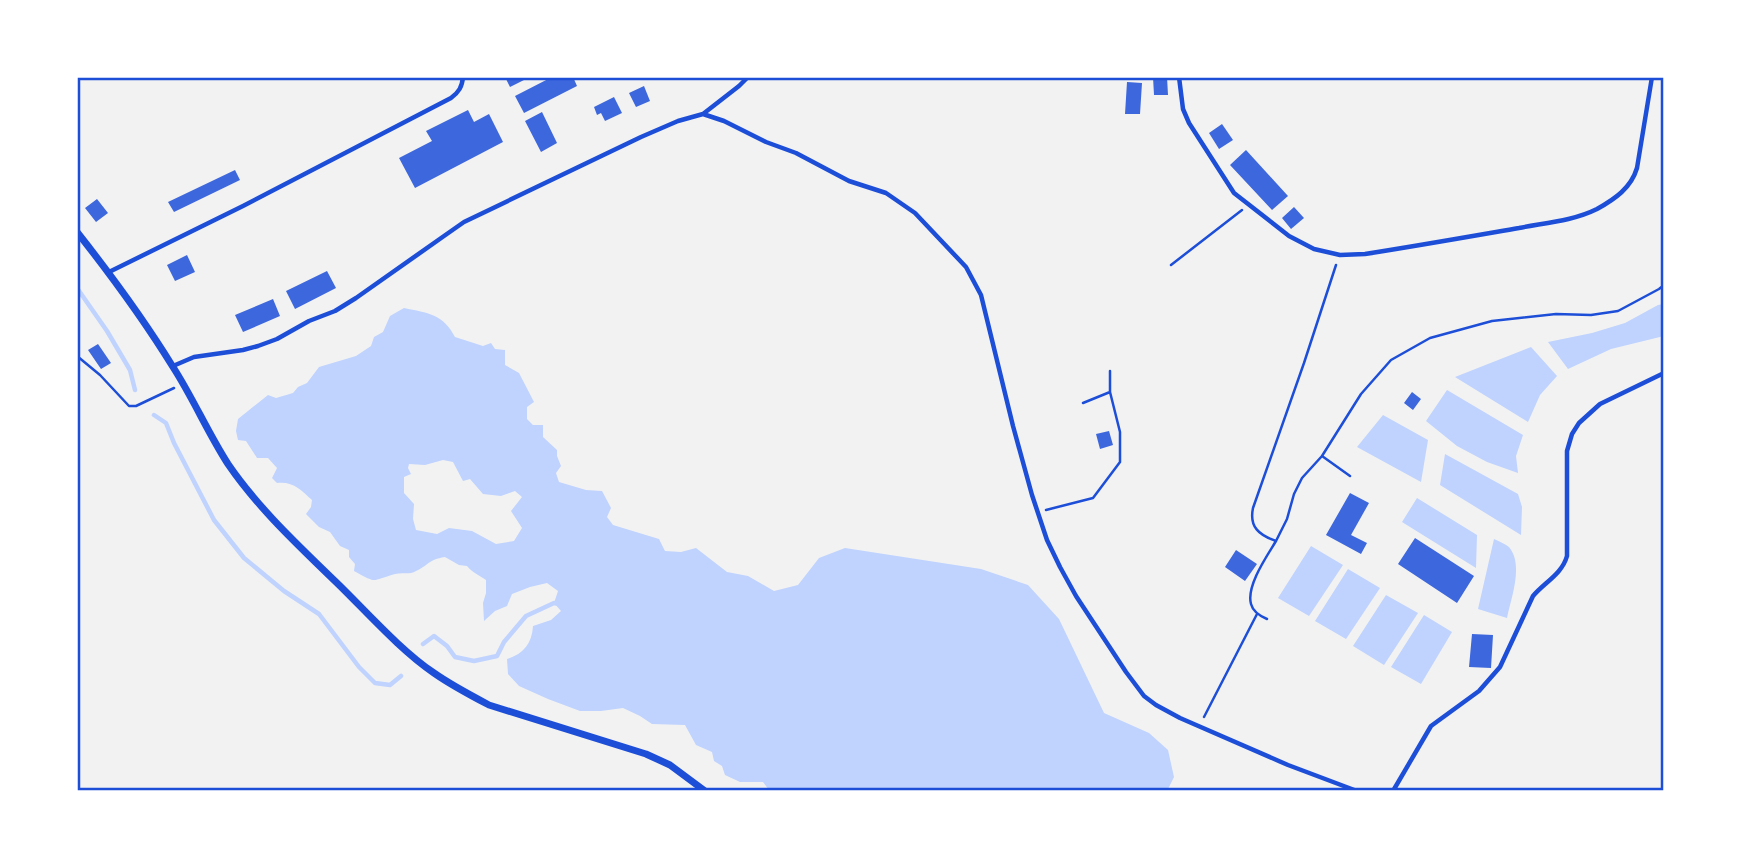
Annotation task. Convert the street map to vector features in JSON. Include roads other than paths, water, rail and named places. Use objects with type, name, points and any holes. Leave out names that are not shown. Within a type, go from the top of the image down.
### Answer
[{"type":"street","points":[[77,232],[109,272],[173,366],[230,466],[294,542],[408,652],[432,672],[489,705],[646,754],[670,765],[705,791]]},
{"type":"lane","points":[[109,272],[451,98],[461,87],[463,77]]},
{"type":"lane","points":[[173,366],[194,357],[243,351],[277,339],[309,321],[345,306],[464,222],[652,132],[702,114],[748,77]]},
{"type":"lane","points":[[1179,77],[1183,109],[1189,123],[1234,193],[1289,236],[1326,253],[1340,255],[1365,254],[1470,237],[1595,210],[1628,187],[1634,178],[1652,77]]},
{"type":"lane","points":[[702,114],[796,153],[849,181],[886,193],[915,213],[966,267],[978,287],[987,316],[1013,426],[1047,540],[1076,596],[1144,696],[1156,705],[1199,726],[1288,765],[1357,791]]},
{"type":"lane","points":[[1393,791],[1431,726],[1479,691],[1500,667],[1533,596],[1565,563],[1567,451],[1579,423],[1600,404],[1664,373]]},
{"type":"water","points":[[1664,304],[1664,336],[1611,349],[1568,369],[1548,342],[1625,323]]},
{"type":"water","points":[[404,308],[428,313],[445,323],[455,337],[483,346],[491,343],[495,349],[505,350],[505,365],[519,373],[534,402],[527,407],[527,419],[533,425],[543,425],[543,437],[557,450],[561,466],[556,473],[559,482],[586,490],[602,491],[611,508],[607,517],[613,525],[659,539],[665,551],[681,552],[696,548],[727,572],[748,576],[774,591],[798,585],[819,558],[845,548],[981,569],[1028,585],[1059,619],[1104,713],[1149,733],[1168,750],[1174,777],[1167,791],[774,791],[769,790],[763,782],[740,782],[725,775],[722,766],[714,761],[712,752],[696,745],[685,725],[652,724],[623,708],[580,711],[519,686],[508,674],[507,659],[526,647],[533,626],[551,620],[561,611],[554,603],[558,591],[547,583],[512,594],[507,606],[495,611],[484,621],[486,580],[467,566],[459,565],[445,557],[411,573],[398,573],[374,580],[367,578],[354,571],[355,564],[349,557],[349,550],[340,546],[330,532],[319,527],[306,514],[312,500],[292,485],[277,483],[272,478],[277,468],[268,458],[257,458],[246,441],[238,440],[238,419],[268,395],[276,398],[293,393],[307,383],[319,367],[356,356],[371,346],[374,337],[383,332],[390,316]],"holes":[[[443,460],[453,462],[463,481],[470,479],[483,494],[501,496],[515,491],[522,497],[511,511],[522,528],[514,541],[496,544],[472,531],[449,528],[437,534],[416,530],[413,519],[414,504],[404,493],[404,477],[411,474],[409,464],[425,465]]]},
{"type":"water","points":[[1531,347],[1557,376],[1540,395],[1528,422],[1455,377]]},
{"type":"water","points":[[1447,390],[1523,435],[1516,456],[1518,473],[1487,462],[1457,446],[1426,421]]},
{"type":"water","points":[[1383,415],[1428,440],[1421,482],[1357,447]]},
{"type":"water","points":[[1445,454],[1518,494],[1522,507],[1521,535],[1440,485]]},
{"type":"water","points":[[1417,498],[1477,535],[1476,568],[1402,522]]},
{"type":"water","points":[[1494,539],[1509,547],[1516,563],[1507,618],[1478,609]]},
{"type":"water","points":[[1311,546],[1343,565],[1309,616],[1278,598]]},
{"type":"water","points":[[1348,569],[1380,588],[1346,639],[1315,621]]},
{"type":"water","points":[[1386,595],[1418,613],[1384,665],[1353,646]]},
{"type":"water","points":[[1424,615],[1452,632],[1421,684],[1391,667]]},
{"type":"waterway","points":[[77,288],[130,370],[135,390]]},
{"type":"waterway","points":[[154,415],[166,423],[214,520],[244,558],[284,591],[319,614],[359,667],[375,683],[390,685],[401,676]]},
{"type":"waterway","points":[[423,644],[434,636],[447,646],[455,657],[474,661],[497,656],[504,642],[526,616],[554,603],[559,604]]}]
